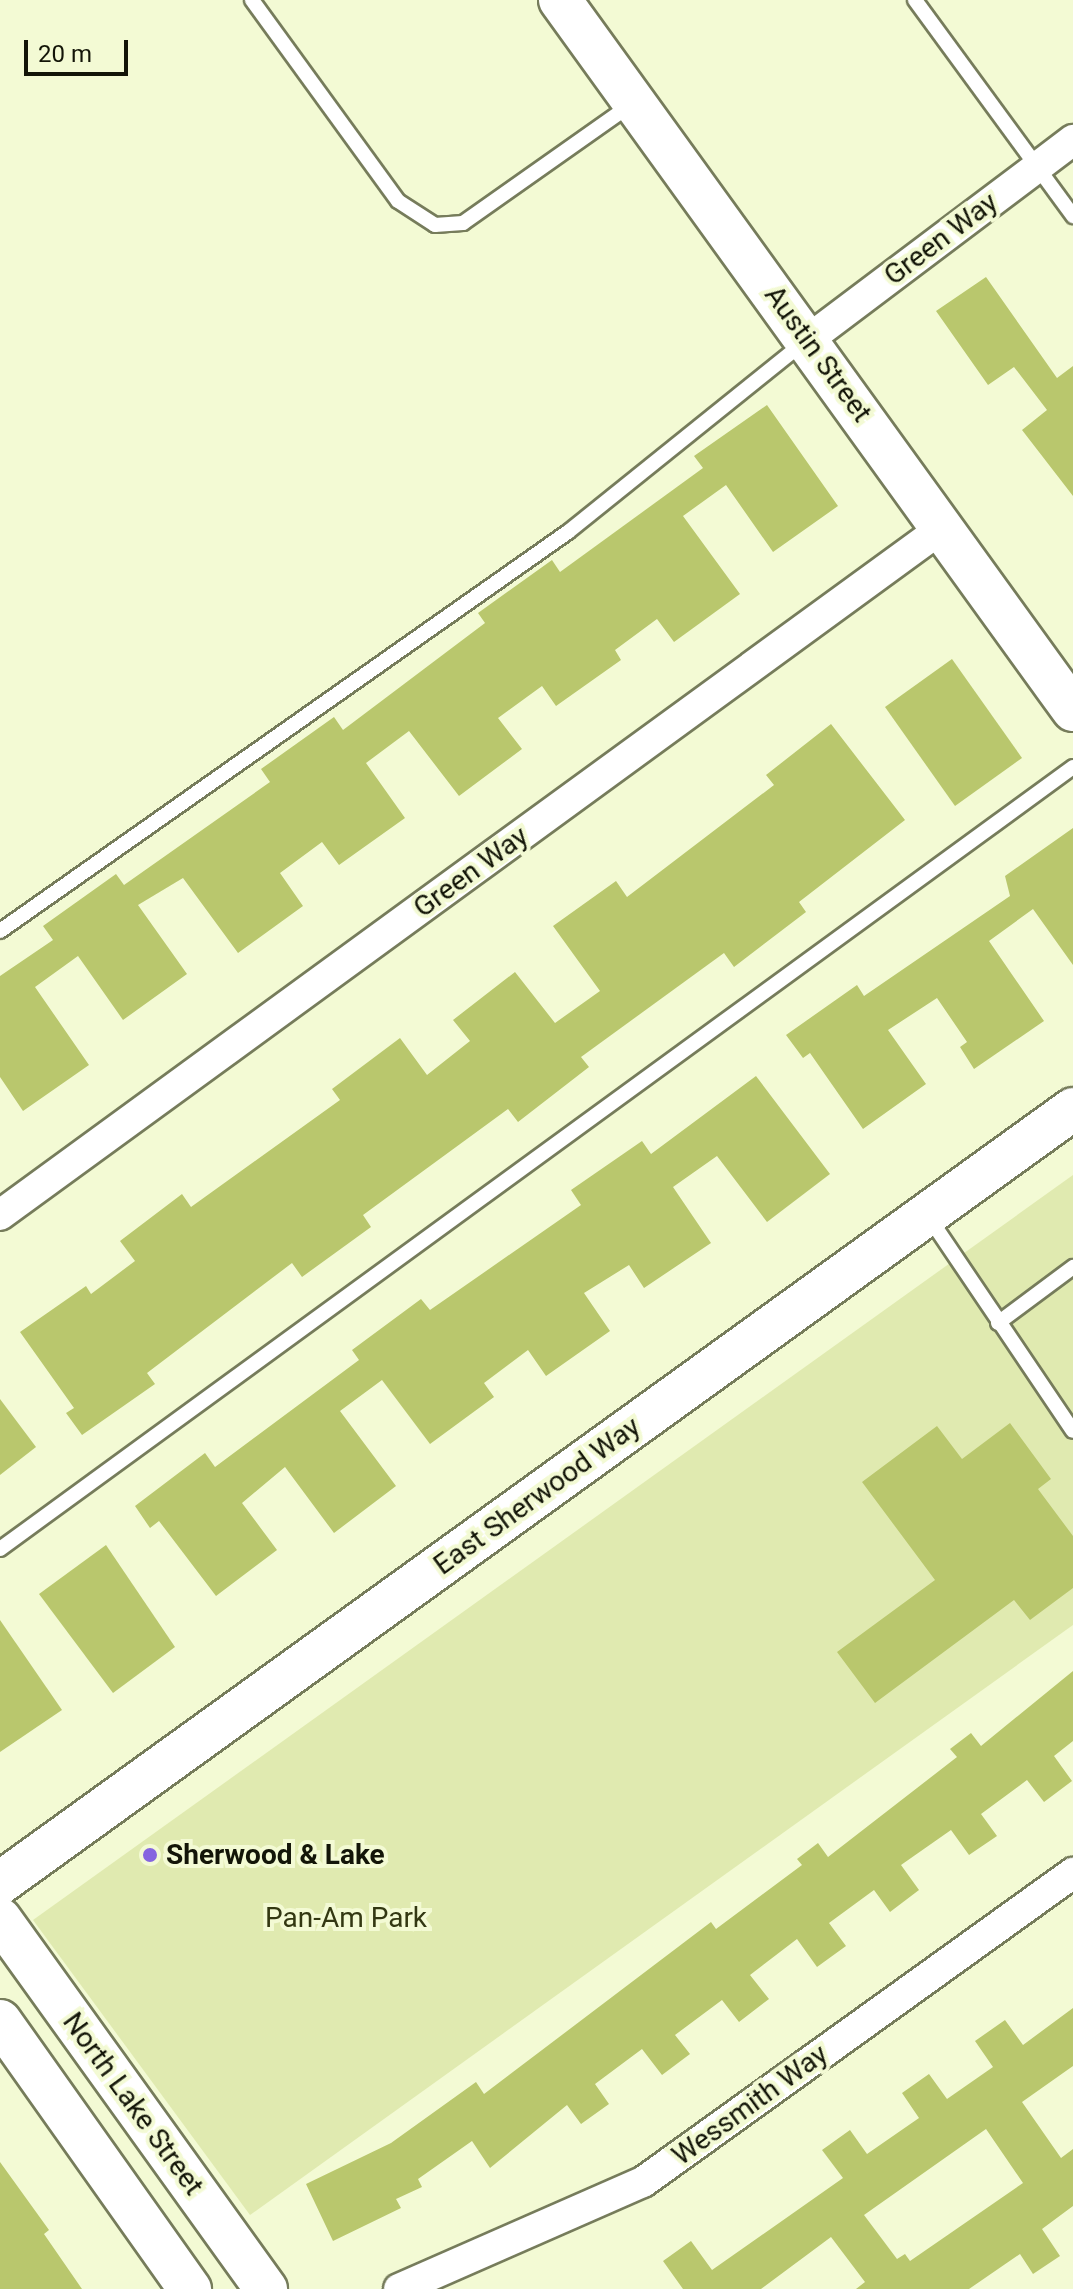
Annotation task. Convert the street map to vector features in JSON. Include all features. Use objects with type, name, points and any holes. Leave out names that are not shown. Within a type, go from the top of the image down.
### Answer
[{"type":"street","name":"Austin Street","points":[[560,0],[809,339],[1073,710]]},
{"type":"street","name":"Green Way","points":[[809,339],[1073,140]]},
{"type":"street","name":"Green Way","points":[[0,1215],[942,528]]},
{"type":"street","name":"East Sherwood Way","points":[[0,1883],[1073,1109]]},
{"type":"street","name":"Wessmith Way","points":[[399,2289],[643,2182],[1073,1873]]},
{"type":"street","name":"North Lake Street","points":[[0,1919],[266,2289]]},
{"type":"street","points":[[0,2021],[190,2289]]},
{"type":"lane","points":[[252,0],[398,201],[435,225],[463,223],[634,102]]},
{"type":"lane","points":[[915,0],[1073,216]]},
{"type":"lane","points":[[0,931],[568,532],[809,339]]},
{"type":"lane","points":[[0,1549],[1073,767]]},
{"type":"lane","points":[[927,1214],[1073,1431]]},
{"type":"lane","points":[[998,1323],[1073,1267]]},
{"type":"green space","name":"Pan-Am Park","points":[[1073,1175],[1073,1625],[250,2215],[33,1920]]},
{"type":"building","points":[[986,277],[1057,378],[1073,366],[1073,496],[1022,430],[1047,410],[1014,367],[988,385],[936,311]]},
{"type":"building","points":[[767,405],[838,506],[773,552],[726,485],[683,516],[740,594],[674,642],[657,619],[615,650],[621,660],[556,706],[542,686],[498,718],[522,749],[459,796],[409,731],[366,763],[405,818],[339,865],[322,842],[280,873],[303,906],[238,953],[183,878],[138,905],[187,974],[123,1020],[78,956],[35,987],[89,1065],[23,1111],[0,1077],[0,976],[53,940],[43,926],[116,874],[124,885],[270,782],[261,769],[334,717],[343,730],[485,623],[478,613],[552,560],[560,572],[703,468],[694,456]]},
{"type":"building","points":[[952,659],[1022,758],[955,806],[885,707]]},
{"type":"building","points":[[831,724],[905,820],[799,902],[806,912],[734,967],[724,953],[581,1057],[589,1067],[518,1122],[508,1109],[363,1215],[371,1227],[302,1277],[292,1263],[147,1373],[155,1384],[82,1435],[66,1413],[74,1408],[20,1332],[86,1286],[91,1294],[135,1261],[120,1241],[182,1194],[191,1207],[340,1100],[332,1089],[400,1038],[427,1075],[470,1041],[453,1020],[515,972],[555,1023],[600,991],[553,926],[616,881],[627,897],[774,785],[766,775]]},
{"type":"building","points":[[1073,828],[1073,965],[1033,909],[989,941],[1044,1021],[974,1069],[960,1047],[967,1042],[937,998],[888,1030],[926,1084],[863,1129],[810,1053],[803,1058],[786,1035],[857,985],[864,996],[1010,896],[1005,876]]},
{"type":"building","points":[[756,1076],[830,1174],[767,1222],[717,1156],[673,1187],[711,1243],[644,1288],[629,1265],[584,1293],[610,1331],[546,1376],[528,1350],[484,1383],[494,1397],[430,1444],[382,1380],[340,1411],[396,1486],[334,1533],[285,1467],[242,1503],[277,1550],[216,1596],[159,1521],[150,1528],[135,1506],[205,1453],[215,1467],[359,1360],[352,1350],[421,1299],[430,1310],[581,1205],[571,1190],[642,1141],[651,1154]]},
{"type":"building","points":[[0,1399],[36,1447],[0,1475]]},
{"type":"building","points":[[1010,1423],[1051,1479],[1038,1489],[1073,1536],[1073,1588],[1030,1620],[1014,1600],[875,1703],[837,1652],[935,1580],[862,1482],[937,1426],[962,1459]]},
{"type":"building","points":[[106,1545],[175,1647],[113,1693],[39,1594]]},
{"type":"building","points":[[0,1620],[62,1710],[0,1752]]},
{"type":"building","points":[[1073,1671],[1073,1741],[1054,1756],[1072,1781],[1044,1802],[1027,1780],[981,1814],[997,1836],[969,1855],[951,1830],[901,1865],[919,1890],[890,1912],[874,1890],[829,1923],[846,1946],[817,1967],[797,1939],[750,1975],[769,1999],[739,2022],[722,2000],[675,2035],[690,2054],[662,2075],[642,2049],[595,2084],[609,2104],[581,2124],[567,2105],[490,2168],[472,2141],[418,2179],[422,2187],[396,2199],[401,2208],[333,2241],[306,2184],[391,2143],[476,2082],[484,2094],[711,1922],[716,1929],[802,1865],[797,1859],[818,1843],[828,1857],[957,1757],[950,1749],[971,1733],[981,1746]]},
{"type":"building","points":[[1073,2008],[1073,2066],[1022,2102],[1061,2158],[1073,2149],[1073,2206],[1042,2229],[1060,2256],[1033,2274],[1020,2254],[969,2289],[856,2289],[865,2282],[831,2237],[761,2289],[683,2289],[663,2261],[691,2241],[712,2270],[843,2178],[822,2150],[850,2130],[867,2154],[919,2118],[902,2093],[929,2074],[947,2099],[993,2067],[975,2041],[1005,2020],[1023,2045]],"holes":[[[986,2129],[1023,2183],[910,2261],[905,2254],[897,2259],[864,2215]]]},
{"type":"building","points":[[0,2162],[49,2230],[44,2234],[82,2289],[0,2289]]},
{"type":"place","name":"Sherwood & Lake","points":[[150,1855]]}]
